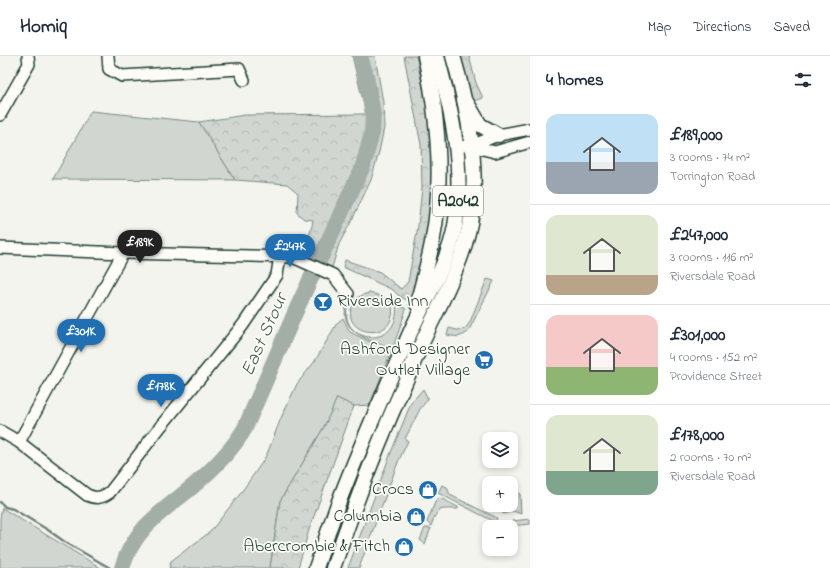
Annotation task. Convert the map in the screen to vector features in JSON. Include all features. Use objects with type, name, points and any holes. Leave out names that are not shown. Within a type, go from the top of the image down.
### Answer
[{"type":"main road","points":[[407,339],[433,238],[439,185],[436,120],[424,56]]},
{"type":"main road","name":"A2042","points":[[316,568],[343,491],[407,339],[444,260],[455,228],[459,192],[457,147],[451,111],[437,56]]},
{"type":"main road","name":"A2042","points":[[333,568],[347,525],[403,386],[464,249],[471,216],[473,192],[472,146],[463,96],[453,56]]},
{"type":"main road","name":"A2042","points":[[463,96],[480,125],[498,134]]},
{"type":"street","points":[[0,115],[29,64],[28,56]]},
{"type":"street","points":[[108,56],[109,69],[122,76],[239,69],[244,80]]},
{"type":"street","points":[[472,146],[498,134],[530,129]]},
{"type":"street","points":[[457,147],[472,146],[495,152],[530,142]]},
{"type":"street","points":[[0,248],[122,253],[293,256],[333,275],[348,294]]},
{"type":"street","points":[[19,442],[122,253]]},
{"type":"street","points":[[0,431],[19,442],[87,495],[99,498],[105,496],[110,492],[161,426],[244,325],[277,275],[280,256]]},
{"type":"green space","points":[[352,56],[375,56],[383,102],[384,128],[371,180],[339,244],[331,271],[307,258],[306,248],[313,220],[304,219],[297,213],[298,193],[287,184],[235,180],[199,122],[245,115],[366,114]]},
{"type":"green space","points":[[404,56],[416,56],[428,110],[435,176],[428,249],[410,302],[398,295],[393,290],[343,267],[345,260],[380,272],[401,289],[408,282],[418,226],[422,188],[421,145]]},
{"type":"green space","points":[[457,56],[469,56],[476,83],[483,98],[472,102]]},
{"type":"green space","points":[[91,111],[199,122],[235,180],[53,179]]},
{"type":"green space","points":[[487,279],[494,281],[468,332],[458,336],[447,335],[449,328],[457,330],[465,329],[470,322]]},
{"type":"green space","points":[[369,293],[391,301],[392,315],[388,324],[381,330],[372,332],[362,330],[355,325],[351,317],[354,301]]},
{"type":"green space","points":[[348,304],[347,317],[351,328],[347,322],[345,314],[346,305]]},
{"type":"green space","points":[[396,304],[406,309],[370,405],[354,406],[337,399],[324,427],[280,501],[270,568],[169,568],[171,561],[210,532],[261,464],[267,454],[281,418],[297,384],[315,361],[337,323],[343,318],[350,332],[383,348],[385,352],[384,346],[359,334],[370,337],[380,336],[389,330],[395,319]]},
{"type":"green space","points":[[423,389],[428,399],[420,409],[405,439],[408,441],[398,462],[359,568],[348,568],[411,403]]},
{"type":"green space","points":[[337,398],[354,406],[309,530],[298,568],[270,568],[280,501],[324,427]]},
{"type":"green space","points":[[442,485],[447,487],[450,495],[482,512],[497,518],[496,520],[491,520],[438,493]]},
{"type":"green space","points":[[518,493],[520,494],[521,514],[516,512],[518,512]]},
{"type":"green space","points":[[440,498],[458,507],[458,509],[440,510],[435,515],[431,526],[427,522],[436,500]]},
{"type":"green space","points":[[2,508],[101,568],[0,568],[0,518]]},
{"type":"green space","points":[[530,519],[530,524],[518,525],[518,520]]},
{"type":"green space","points":[[425,528],[431,528],[425,544],[420,540]]},
{"type":"waterway","name":"East Stour","points":[[122,568],[127,554],[142,531],[160,513],[214,467],[234,445],[245,428],[298,306],[363,166],[372,133],[373,114],[366,76],[360,56]]},
{"type":"waterway","points":[[0,502],[5,507],[13,509],[110,568]]},
{"type":"place","name":"Riverside Inn","points":[[323,302]]},
{"type":"place","name":"Ashford Designer Outlet Village","points":[[484,360]]},
{"type":"place","name":"Crocs","points":[[428,490]]},
{"type":"place","name":"Columbia","points":[[416,517]]},
{"type":"place","name":"Abercrombie & Fitch","points":[[404,547]]}]
